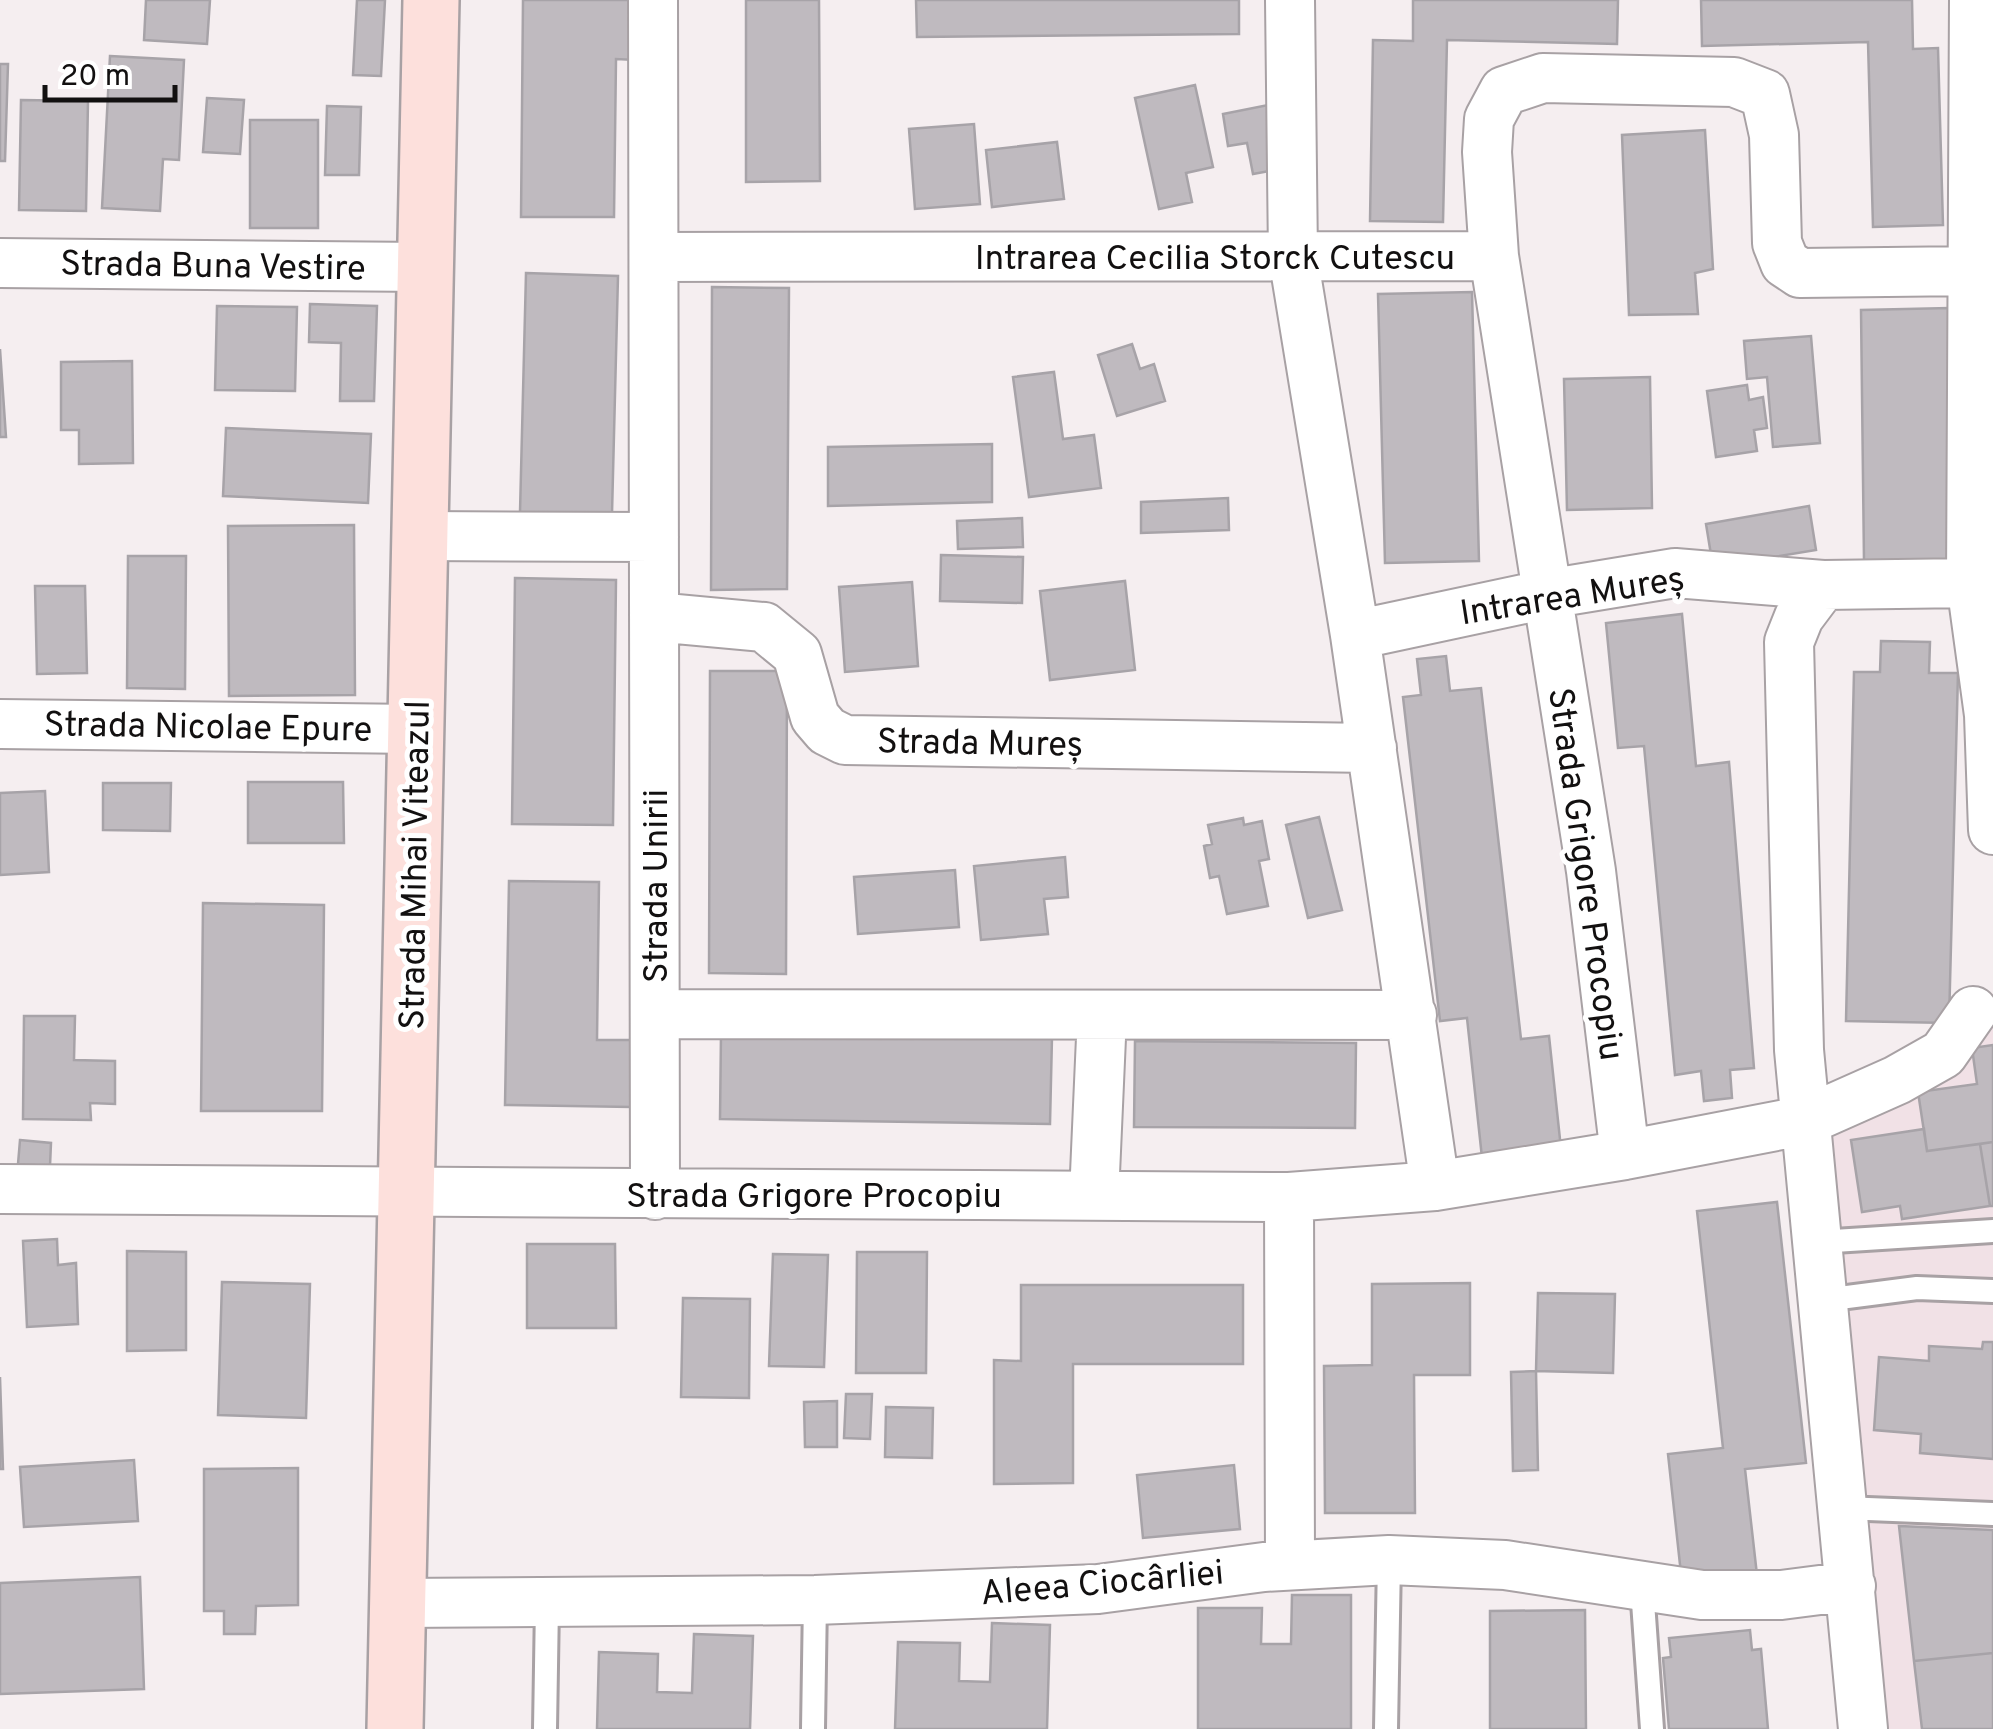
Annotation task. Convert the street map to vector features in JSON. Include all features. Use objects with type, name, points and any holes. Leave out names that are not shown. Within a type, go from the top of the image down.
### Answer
[{"type":"street","name":"Strada Mihai Viteazul","points":[[395,1729],[431,0]]},
{"type":"street","name":"Strada Unirii","points":[[653,0],[655,1014],[1412,1016]]},
{"type":"street","points":[[1290,0],[1293,256],[1356,635],[1435,1186]]},
{"type":"street","points":[[1974,0],[1973,270],[1982,414],[1971,583],[1989,716],[1993,830]]},
{"type":"street","points":[[1494,256],[1487,152],[1489,119],[1504,91],[1543,78],[1734,82],[1764,94],[1774,135],[1776,242],[1785,263],[1800,274],[1973,270]]},
{"type":"street","name":"Intrarea Cecilia Storck Cutescu","points":[[654,257],[1494,256],[1547,594]]},
{"type":"street","name":"Strada Buna Vestire","points":[[0,263],[425,267]]},
{"type":"street","points":[[420,536],[654,537]]},
{"type":"street","name":"Intrarea Mureș","points":[[1356,635],[1547,594],[1676,573],[1824,584],[1971,583]]},
{"type":"street","points":[[1824,584],[1799,617],[1789,642],[1798,1050],[1862,1729]]},
{"type":"street","name":"Strada Grigore Procopiu","points":[[1547,594],[1591,871],[1624,1155]]},
{"type":"street","name":"Strada Mureș","points":[[654,617],[764,627],[797,654],[815,717],[827,731],[845,740],[1372,748]]},
{"type":"street","name":"Strada Nicolae Epure","points":[[0,724],[416,729]]},
{"type":"street","name":"Strada Grigore Procopiu","points":[[0,1190],[1289,1197],[1435,1186],[1807,1120],[1897,1080],[1943,1054],[1972,1012]]},
{"type":"street","points":[[655,1014],[655,1195]]},
{"type":"street","points":[[1094,1196],[1102,1015]]},
{"type":"street","points":[[1289,1197],[1290,1565]]},
{"type":"street","name":"Aleea Ciocârliei","points":[[398,1603],[815,1600],[1098,1589],[1290,1565],[1388,1560],[1505,1565],[1702,1596],[1850,1586]]},
{"type":"lane","points":[[1818,1242],[1993,1231]]},
{"type":"lane","points":[[1824,1300],[1916,1288],[1993,1291]]},
{"type":"lane","points":[[1844,1508],[1993,1514]]},
{"type":"lane","points":[[1386,1729],[1388,1560]]},
{"type":"lane","points":[[1642,1588],[1652,1729]]},
{"type":"lane","points":[[814,1729],[815,1600]]},
{"type":"lane","points":[[545,1729],[547,1604]]},
{"type":"shaded area","points":[[1993,1015],[1993,1729],[1882,1729],[1826,1130]]},
{"type":"building","points":[[146,0],[210,0],[207,44],[144,40]]},
{"type":"building","points":[[357,0],[385,0],[381,76],[353,75]]},
{"type":"building","points":[[523,0],[636,0],[635,60],[616,59],[614,217],[521,217]]},
{"type":"building","points":[[746,0],[819,0],[820,181],[746,182]]},
{"type":"building","points":[[916,0],[1239,0],[1239,34],[917,37]]},
{"type":"building","points":[[1413,0],[1618,0],[1617,44],[1447,40],[1443,222],[1370,221],[1373,40],[1413,41]]},
{"type":"building","points":[[1701,0],[1912,0],[1913,49],[1938,48],[1943,225],[1873,227],[1868,42],[1702,46]]},
{"type":"building","points":[[110,56],[184,60],[179,160],[163,159],[160,211],[102,208]]},
{"type":"building","points":[[0,64],[8,64],[5,161],[0,161]]},
{"type":"building","points":[[1195,85],[1213,167],[1186,173],[1192,202],[1159,209],[1135,98]]},
{"type":"building","points":[[207,98],[244,100],[240,154],[203,152]]},
{"type":"building","points":[[21,100],[88,101],[86,211],[19,210]]},
{"type":"building","points":[[1273,104],[1285,168],[1253,174],[1247,143],[1228,146],[1223,114]]},
{"type":"building","points":[[327,106],[361,107],[359,175],[325,175]]},
{"type":"building","points":[[250,120],[318,120],[318,228],[250,228]]},
{"type":"building","points":[[974,124],[980,204],[915,209],[909,129]]},
{"type":"building","points":[[1705,130],[1713,269],[1695,273],[1698,314],[1629,315],[1622,135]]},
{"type":"building","points":[[1057,142],[1064,199],[992,207],[986,150]]},
{"type":"building","points":[[526,273],[618,276],[612,514],[520,512]]},
{"type":"building","points":[[712,287],[789,288],[787,589],[711,590]]},
{"type":"building","points":[[1472,292],[1479,561],[1385,563],[1378,294]]},
{"type":"building","points":[[310,304],[377,306],[374,401],[340,401],[341,343],[309,342]]},
{"type":"building","points":[[217,306],[297,307],[295,391],[215,390]]},
{"type":"building","points":[[1949,308],[1955,559],[1864,561],[1861,310]]},
{"type":"building","points":[[1811,336],[1820,443],[1773,447],[1767,377],[1747,379],[1744,341]]},
{"type":"building","points":[[1132,344],[1140,369],[1154,364],[1165,401],[1117,416],[1098,355]]},
{"type":"building","points":[[0,349],[6,437],[0,437]]},
{"type":"building","points":[[132,361],[133,463],[79,464],[79,430],[61,430],[61,362]]},
{"type":"building","points":[[1054,372],[1063,439],[1094,435],[1101,488],[1029,497],[1013,377]]},
{"type":"building","points":[[1650,377],[1652,508],[1567,510],[1564,379]]},
{"type":"building","points":[[1747,385],[1749,400],[1763,397],[1767,428],[1754,430],[1757,451],[1716,457],[1707,391]]},
{"type":"building","points":[[226,428],[371,434],[368,503],[223,496]]},
{"type":"building","points":[[992,444],[992,502],[828,506],[828,447]]},
{"type":"building","points":[[1228,498],[1229,530],[1141,533],[1141,502]]},
{"type":"building","points":[[1809,506],[1816,550],[1713,567],[1706,524]]},
{"type":"building","points":[[1022,518],[1023,547],[958,549],[957,521]]},
{"type":"building","points":[[354,525],[355,695],[229,696],[228,526]]},
{"type":"building","points":[[941,555],[1023,557],[1022,603],[940,601]]},
{"type":"building","points":[[128,556],[186,556],[185,689],[127,688]]},
{"type":"building","points":[[515,578],[616,580],[613,825],[512,824]]},
{"type":"building","points":[[1125,581],[1135,670],[1050,680],[1040,591]]},
{"type":"building","points":[[912,582],[918,666],[845,672],[839,587]]},
{"type":"building","points":[[35,586],[85,586],[87,673],[37,674]]},
{"type":"building","points":[[1682,614],[1696,766],[1729,762],[1754,1068],[1730,1070],[1732,1098],[1704,1101],[1701,1071],[1675,1075],[1644,746],[1618,748],[1606,623]]},
{"type":"building","points":[[1881,641],[1930,642],[1929,673],[1958,673],[1949,1023],[1846,1021],[1854,672],[1880,672]]},
{"type":"building","points":[[1446,656],[1450,691],[1481,688],[1521,1039],[1549,1036],[1562,1158],[1483,1167],[1467,1018],[1440,1021],[1403,697],[1421,695],[1417,659]]},
{"type":"building","points":[[710,671],[787,671],[786,974],[709,973]]},
{"type":"building","points":[[248,782],[343,782],[344,843],[248,843]]},
{"type":"building","points":[[103,783],[171,783],[170,831],[103,830]]},
{"type":"building","points":[[45,791],[49,872],[0,875],[0,793]]},
{"type":"building","points":[[1319,817],[1342,910],[1308,918],[1286,825]]},
{"type":"building","points":[[1243,818],[1244,825],[1262,821],[1269,859],[1259,861],[1268,906],[1227,914],[1219,876],[1210,878],[1204,846],[1212,844],[1208,825]]},
{"type":"building","points":[[1065,857],[1068,897],[1044,899],[1048,934],[981,940],[974,866]]},
{"type":"building","points":[[955,870],[959,927],[858,934],[854,877]]},
{"type":"building","points":[[509,881],[599,882],[597,1040],[632,1040],[631,1107],[505,1105]]},
{"type":"building","points":[[203,903],[324,905],[322,1111],[201,1111]]},
{"type":"building","points":[[24,1016],[75,1016],[74,1060],[115,1061],[115,1104],[90,1103],[91,1120],[23,1119]]},
{"type":"building","points":[[721,1033],[1052,1037],[1050,1124],[720,1119]]},
{"type":"building","points":[[1135,1041],[1356,1043],[1355,1128],[1134,1127]]},
{"type":"building","points":[[1993,1045],[1993,1142],[1927,1151],[1918,1092],[1977,1084],[1972,1048]]},
{"type":"building","points":[[1924,1129],[1927,1151],[1980,1144],[1990,1206],[1902,1219],[1900,1206],[1862,1212],[1851,1140]]},
{"type":"building","points":[[20,1140],[51,1143],[50,1166],[18,1164]]},
{"type":"building","points":[[1993,1142],[1993,1206],[1990,1206],[1980,1144]]},
{"type":"building","points":[[1777,1202],[1806,1463],[1745,1469],[1757,1575],[1682,1583],[1668,1454],[1723,1448],[1697,1211]]},
{"type":"building","points":[[57,1239],[58,1265],[76,1263],[78,1324],[27,1327],[23,1241]]},
{"type":"building","points":[[527,1244],[615,1244],[616,1328],[527,1328]]},
{"type":"building","points":[[127,1251],[186,1252],[186,1350],[127,1351]]},
{"type":"building","points":[[857,1252],[927,1252],[926,1373],[856,1373]]},
{"type":"building","points":[[773,1254],[828,1255],[824,1367],[769,1366]]},
{"type":"building","points":[[222,1282],[310,1284],[306,1418],[218,1415]]},
{"type":"building","points":[[1470,1283],[1470,1375],[1414,1375],[1415,1513],[1325,1513],[1324,1366],[1372,1365],[1372,1284]]},
{"type":"building","points":[[1021,1285],[1243,1285],[1243,1364],[1073,1364],[1073,1483],[994,1484],[994,1360],[1021,1361]]},
{"type":"building","points":[[1538,1293],[1615,1294],[1613,1373],[1536,1371]]},
{"type":"building","points":[[683,1298],[750,1299],[749,1398],[681,1397]]},
{"type":"building","points":[[1983,1342],[1993,1342],[1993,1459],[1920,1453],[1921,1434],[1874,1430],[1879,1357],[1929,1361],[1929,1346],[1982,1349]]},
{"type":"building","points":[[1536,1371],[1538,1470],[1513,1471],[1511,1372]]},
{"type":"building","points":[[0,1377],[3,1469],[0,1469]]},
{"type":"building","points":[[846,1394],[872,1394],[870,1439],[844,1438]]},
{"type":"building","points":[[837,1401],[837,1447],[805,1447],[804,1402]]},
{"type":"building","points":[[886,1407],[933,1408],[932,1458],[885,1457]]},
{"type":"building","points":[[134,1460],[138,1521],[24,1527],[20,1467]]},
{"type":"building","points":[[1234,1465],[1240,1529],[1143,1538],[1137,1475]]},
{"type":"building","points":[[298,1468],[298,1605],[256,1606],[255,1634],[224,1634],[224,1611],[204,1611],[204,1469]]},
{"type":"building","points":[[1899,1526],[1993,1530],[1993,1653],[1914,1661]]},
{"type":"building","points":[[140,1577],[144,1689],[0,1694],[0,1583]]},
{"type":"building","points":[[1292,1595],[1351,1595],[1351,1729],[1198,1729],[1198,1608],[1262,1608],[1261,1644],[1291,1644]]},
{"type":"building","points":[[1585,1610],[1586,1729],[1490,1729],[1490,1611]]},
{"type":"building","points":[[992,1623],[1050,1625],[1047,1729],[895,1729],[898,1642],[960,1643],[959,1681],[990,1682]]},
{"type":"building","points":[[1750,1630],[1752,1650],[1761,1649],[1768,1729],[1669,1729],[1663,1658],[1671,1657],[1669,1638]]},
{"type":"building","points":[[694,1634],[753,1636],[750,1729],[597,1729],[599,1652],[658,1654],[657,1692],[692,1693]]},
{"type":"building","points":[[1993,1653],[1993,1729],[1922,1729],[1914,1661]]}]
